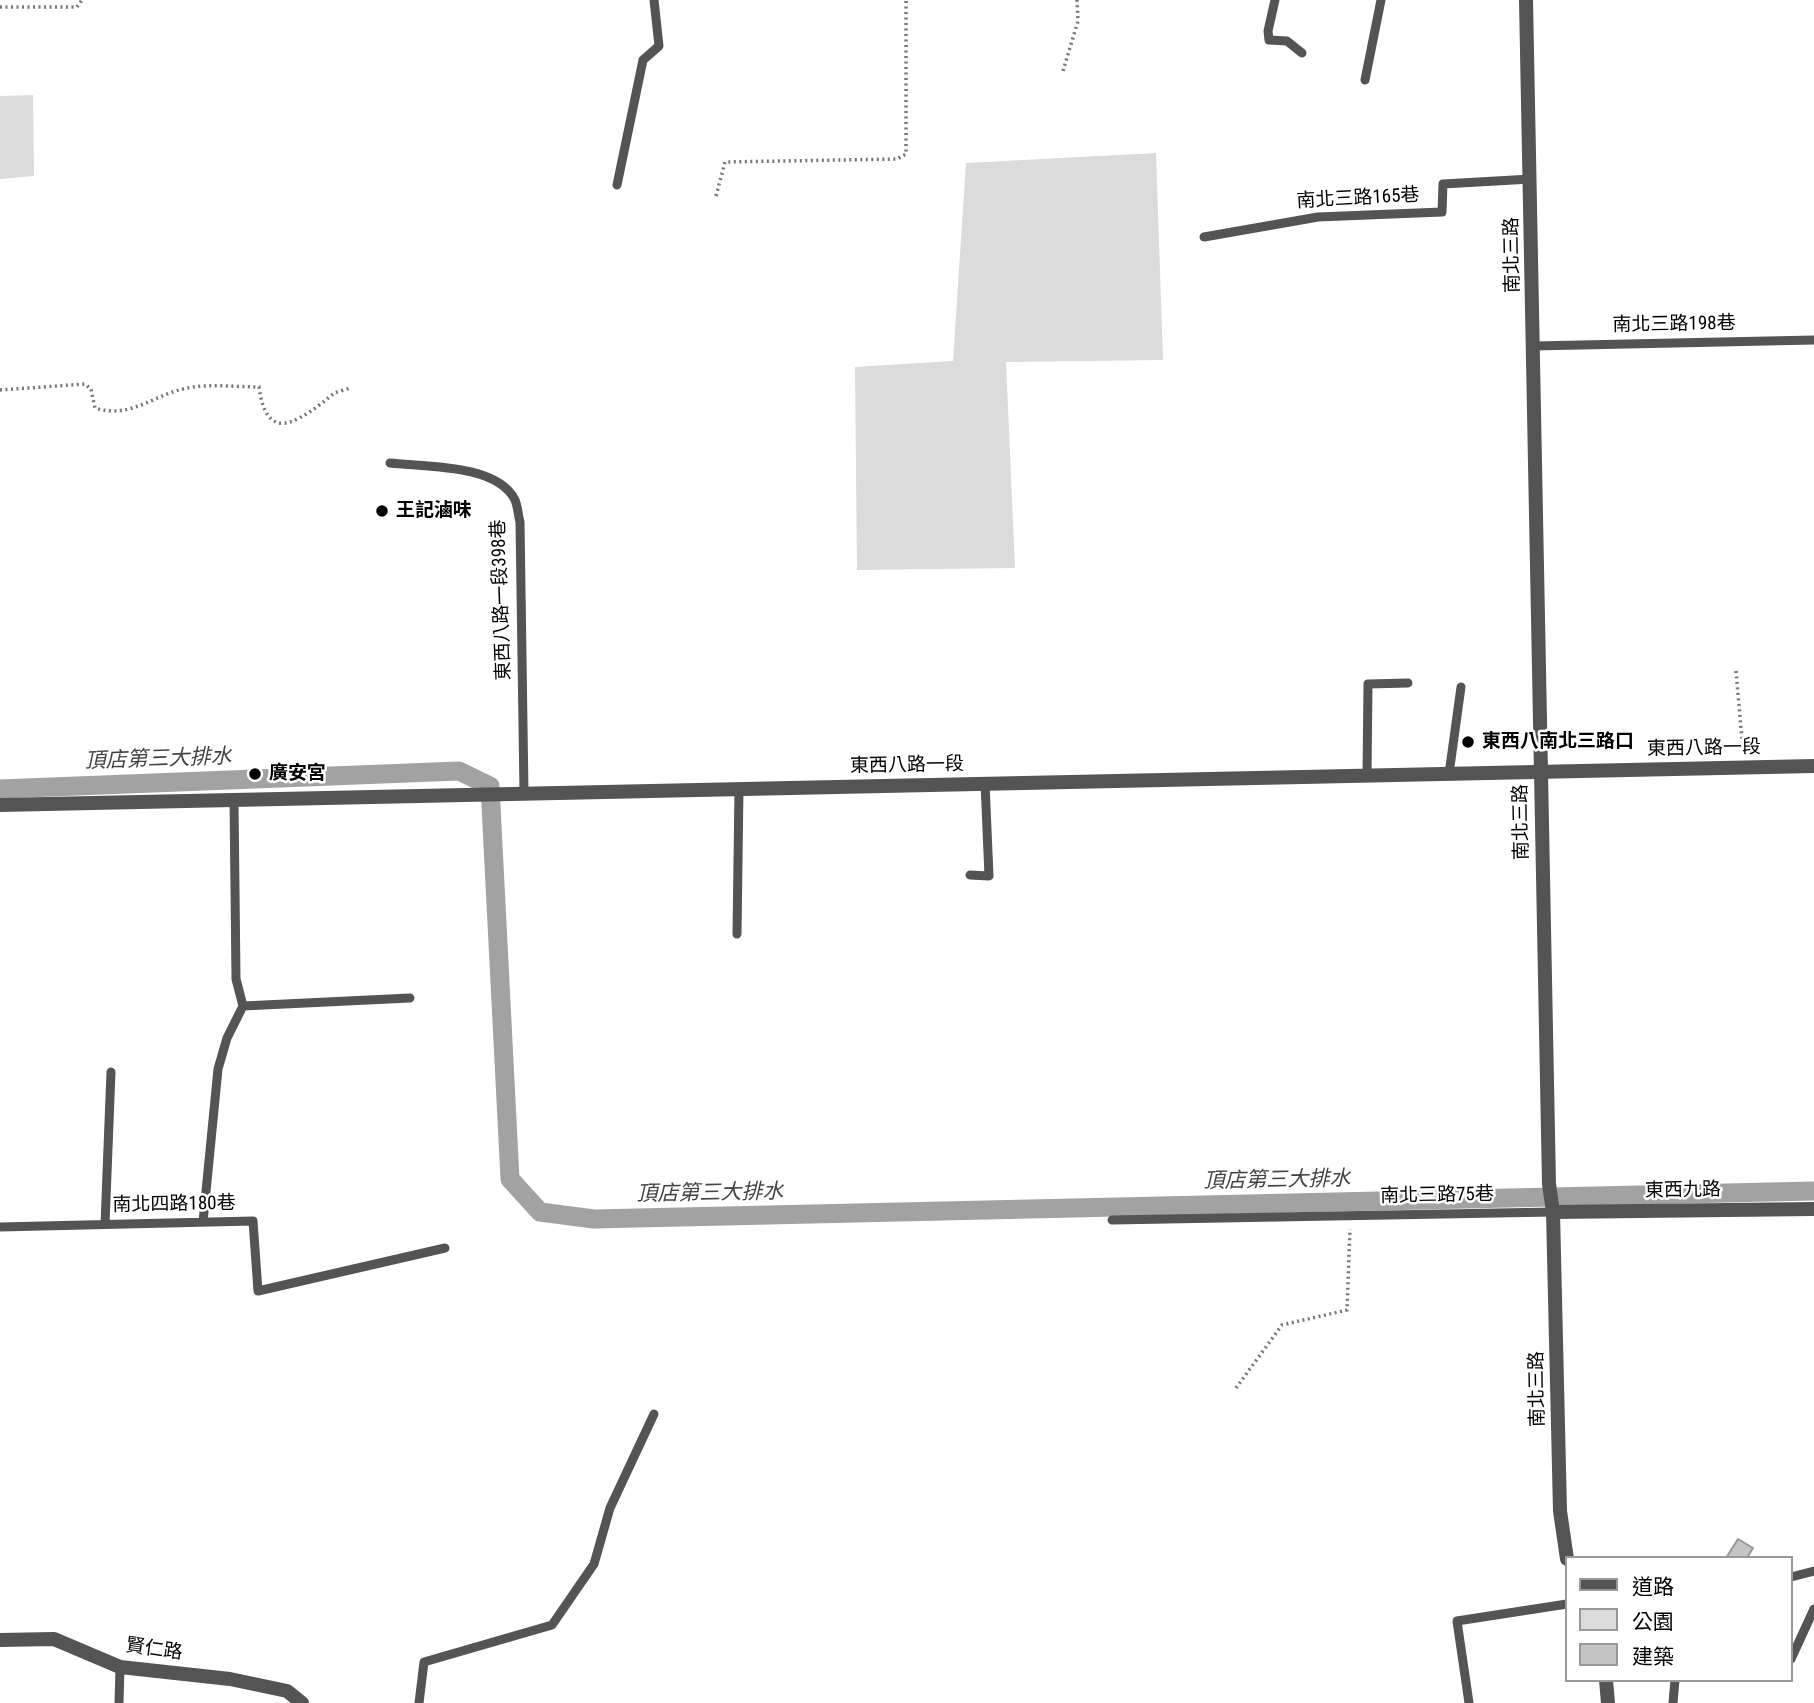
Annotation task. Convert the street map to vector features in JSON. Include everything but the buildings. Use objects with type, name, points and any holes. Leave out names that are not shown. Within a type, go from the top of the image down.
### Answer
[{"type":"street","name":"南北三路","points":[[1526,0],[1535,346],[1549,1184],[1553,1212],[1560,1511],[1567,1556]]},
{"type":"street","name":"東西八路一段","points":[[0,805],[1814,766]]},
{"type":"street","name":"東西九路","points":[[1553,1212],[1814,1209]]},
{"type":"street","name":"賢仁路","points":[[0,1640],[54,1639],[120,1667],[230,1679],[287,1691],[302,1703]]},
{"type":"street","points":[[1606,1682],[1608,1703]]},
{"type":"lane","points":[[617,185],[643,60],[659,47],[654,0]]},
{"type":"lane","points":[[1275,0],[1268,31],[1269,40],[1287,41],[1302,53]]},
{"type":"lane","points":[[1365,80],[1381,0]]},
{"type":"lane","name":"南北三路165巷","points":[[1204,237],[1318,217],[1442,212],[1443,184],[1531,179]]},
{"type":"lane","name":"南北三路198巷","points":[[1535,346],[1814,340]]},
{"type":"lane","name":"東西八路一段398巷","points":[[390,463],[481,473],[507,488],[516,502],[520,522],[524,793]]},
{"type":"lane","points":[[1367,775],[1368,684],[1408,683]]},
{"type":"lane","points":[[1449,774],[1461,687]]},
{"type":"lane","points":[[970,875],[989,876],[985,783]]},
{"type":"lane","points":[[737,934],[739,788]]},
{"type":"lane","points":[[203,1222],[218,1069],[227,1038],[243,1006],[236,979],[234,801]]},
{"type":"lane","points":[[243,1006],[410,998]]},
{"type":"lane","points":[[105,1224],[110,1072]]},
{"type":"lane","name":"南北三路75巷","points":[[1112,1220],[1553,1212]]},
{"type":"lane","name":"南北四路180巷","points":[[0,1227],[253,1221],[258,1291],[445,1248]]},
{"type":"lane","points":[[419,1703],[425,1662],[552,1625],[594,1564],[610,1508],[654,1414]]},
{"type":"lane","points":[[1793,1577],[1814,1572]]},
{"type":"lane","points":[[1469,1703],[1457,1621],[1566,1604]]},
{"type":"lane","points":[[1793,1655],[1814,1609]]},
{"type":"lane","points":[[119,1703],[120,1667]]},
{"type":"lane","points":[[1673,1703],[1675,1682]]},
{"type":"path","points":[[0,6],[77,7],[82,0]]},
{"type":"path","points":[[716,196],[725,162],[897,159],[906,154],[905,0]]},
{"type":"path","points":[[1063,72],[1078,22],[1077,0]]},
{"type":"path","points":[[0,390],[85,384],[91,389],[95,408],[106,411],[139,408],[181,389],[198,386],[259,387],[269,419],[278,424],[288,424],[333,394],[350,388]]},
{"type":"path","points":[[1736,671],[1745,768]]},
{"type":"path","points":[[1236,1388],[1282,1325],[1347,1310],[1350,1216]]},
{"type":"green space","points":[[33,95],[34,176],[0,179],[0,96]]},
{"type":"green space","points":[[1156,153],[1163,360],[1006,362],[1015,568],[857,570],[855,367],[953,361],[966,163]]},
{"type":"waterway","name":"頂店第三大排水","points":[[0,789],[459,771],[490,786],[510,1179],[540,1212],[594,1219],[1814,1191]]},
{"type":"place","name":"王記滷味","points":[[382,511]]},
{"type":"place","name":"東西八南北三路口","points":[[1468,742]]},
{"type":"place","name":"廣安宮","points":[[255,774]]}]
